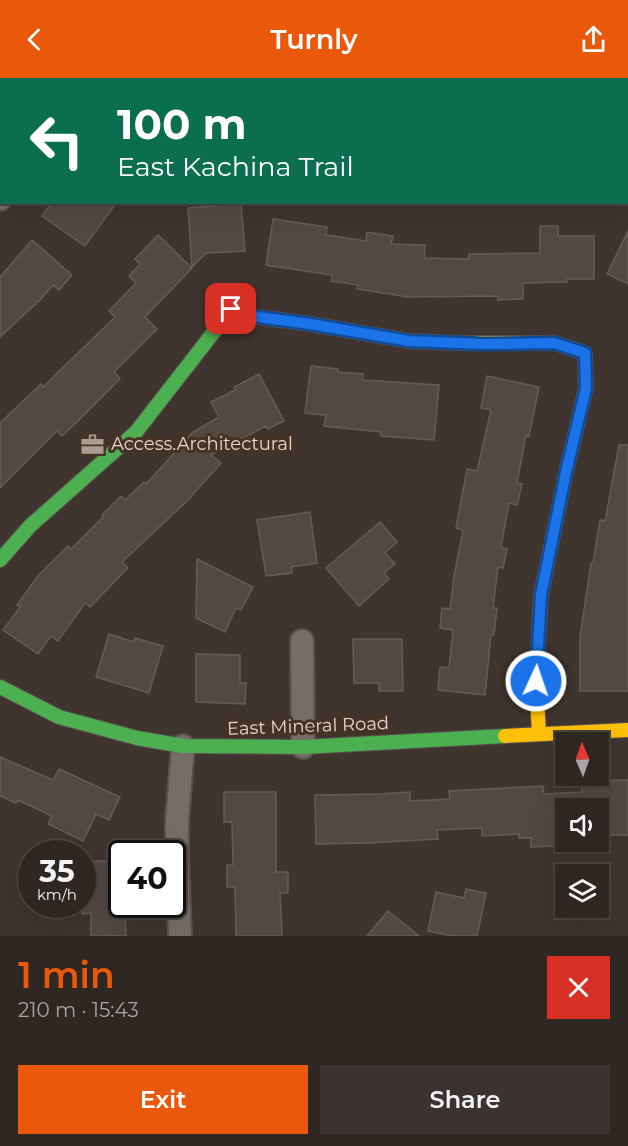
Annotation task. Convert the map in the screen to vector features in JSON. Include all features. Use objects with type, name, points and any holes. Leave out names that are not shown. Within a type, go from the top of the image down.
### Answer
[{"type":"street","points":[[0,560],[30,526],[136,432],[231,309],[258,317],[409,341],[484,344],[554,343],[585,353],[586,388],[541,595],[536,681],[539,733]]},
{"type":"street","points":[[302,641],[303,747]]},
{"type":"street","name":"East Mineral Road","points":[[0,687],[59,717],[137,738],[183,746],[303,747],[628,730]]},
{"type":"street","points":[[180,936],[177,821],[183,746]]},
{"type":"building","points":[[51,204],[116,204],[85,246],[42,216]]},
{"type":"building","points":[[241,204],[245,251],[206,253],[192,267],[188,208]]},
{"type":"building","points":[[273,219],[327,227],[326,235],[366,241],[367,232],[393,236],[391,244],[425,245],[424,258],[469,259],[469,254],[540,253],[540,226],[558,226],[558,236],[594,236],[594,279],[523,283],[523,299],[498,300],[498,296],[408,297],[357,289],[358,285],[331,281],[332,275],[266,265]]},
{"type":"building","points":[[628,231],[628,284],[607,274]]},
{"type":"building","points":[[158,235],[192,268],[145,317],[157,329],[114,372],[120,379],[62,436],[57,431],[0,488],[0,423],[41,384],[43,387],[115,317],[109,311],[136,283],[129,276],[140,264],[135,259]]},
{"type":"building","points":[[32,240],[72,275],[59,290],[53,285],[0,337],[0,277]]},
{"type":"building","points":[[311,366],[338,369],[338,372],[363,374],[363,380],[439,385],[434,440],[381,436],[381,432],[324,426],[326,415],[305,413]]},
{"type":"building","points":[[259,374],[284,421],[268,429],[266,426],[211,455],[221,463],[188,500],[122,562],[128,568],[90,607],[85,603],[58,641],[51,636],[38,654],[3,630],[20,607],[17,605],[38,576],[68,546],[71,549],[121,496],[125,500],[144,482],[146,484],[193,432],[219,417],[211,402]]},
{"type":"building","points":[[487,376],[539,387],[529,436],[526,435],[517,483],[522,484],[517,505],[509,503],[501,547],[507,549],[503,568],[498,567],[493,608],[497,608],[494,635],[491,635],[485,695],[438,690],[440,667],[449,668],[453,630],[440,628],[442,608],[450,609],[463,530],[456,528],[467,469],[477,471],[491,410],[481,408]]},
{"type":"building","points":[[619,445],[628,445],[628,691],[580,691],[580,637],[591,563],[593,563],[600,520],[605,521]]},
{"type":"building","points":[[310,512],[317,563],[291,567],[292,573],[266,576],[257,520]]},
{"type":"building","points":[[380,522],[397,542],[385,553],[395,564],[384,573],[389,579],[359,606],[326,568]]},
{"type":"building","points":[[197,559],[253,587],[241,610],[236,608],[225,632],[196,618]]},
{"type":"building","points":[[109,634],[134,642],[135,638],[163,646],[149,693],[96,677]]},
{"type":"building","points":[[353,639],[402,639],[403,691],[379,691],[379,683],[354,683]]},
{"type":"building","points":[[196,654],[240,655],[240,683],[246,683],[245,704],[196,702]]},
{"type":"building","points":[[0,757],[53,780],[59,769],[120,797],[109,820],[96,814],[83,840],[81,840],[48,824],[52,816],[18,800],[16,803],[0,796]]},
{"type":"building","points":[[609,780],[628,780],[628,835],[609,835],[609,798],[555,798],[555,846],[531,847],[531,838],[519,838],[519,834],[482,836],[482,828],[437,830],[438,839],[316,844],[315,795],[410,792],[410,801],[450,799],[449,791],[543,786],[544,794],[582,792],[582,786],[609,786]]},
{"type":"building","points":[[224,792],[276,792],[276,872],[288,872],[288,893],[280,893],[282,936],[236,936],[235,887],[227,887],[227,865],[233,865],[232,822],[224,822]]},
{"type":"building","points":[[96,861],[108,861],[108,918],[125,918],[126,936],[91,936],[91,918],[96,918]]},
{"type":"building","points":[[466,889],[486,893],[477,936],[452,936],[428,931],[436,892],[464,898]]},
{"type":"building","points":[[388,911],[419,936],[367,936]]},
{"type":"traffic: fast","points":[[0,560],[30,526],[136,432],[231,310],[258,317],[409,341],[458,343]]},
{"type":"traffic: fast","points":[[0,687],[59,717],[137,738],[183,746],[303,747],[505,736]]},
{"type":"traffic: slow","points":[[458,343],[554,343],[585,353],[586,388],[541,595],[536,681],[539,733]]},
{"type":"traffic: slow","points":[[505,736],[628,730]]},
{"type":"place","name":"Access.Architectural","points":[[93,444]]},
{"type":"route","points":[[231,309],[258,317],[409,341],[484,344],[554,343],[585,353],[586,388],[541,595],[536,681]]}]
